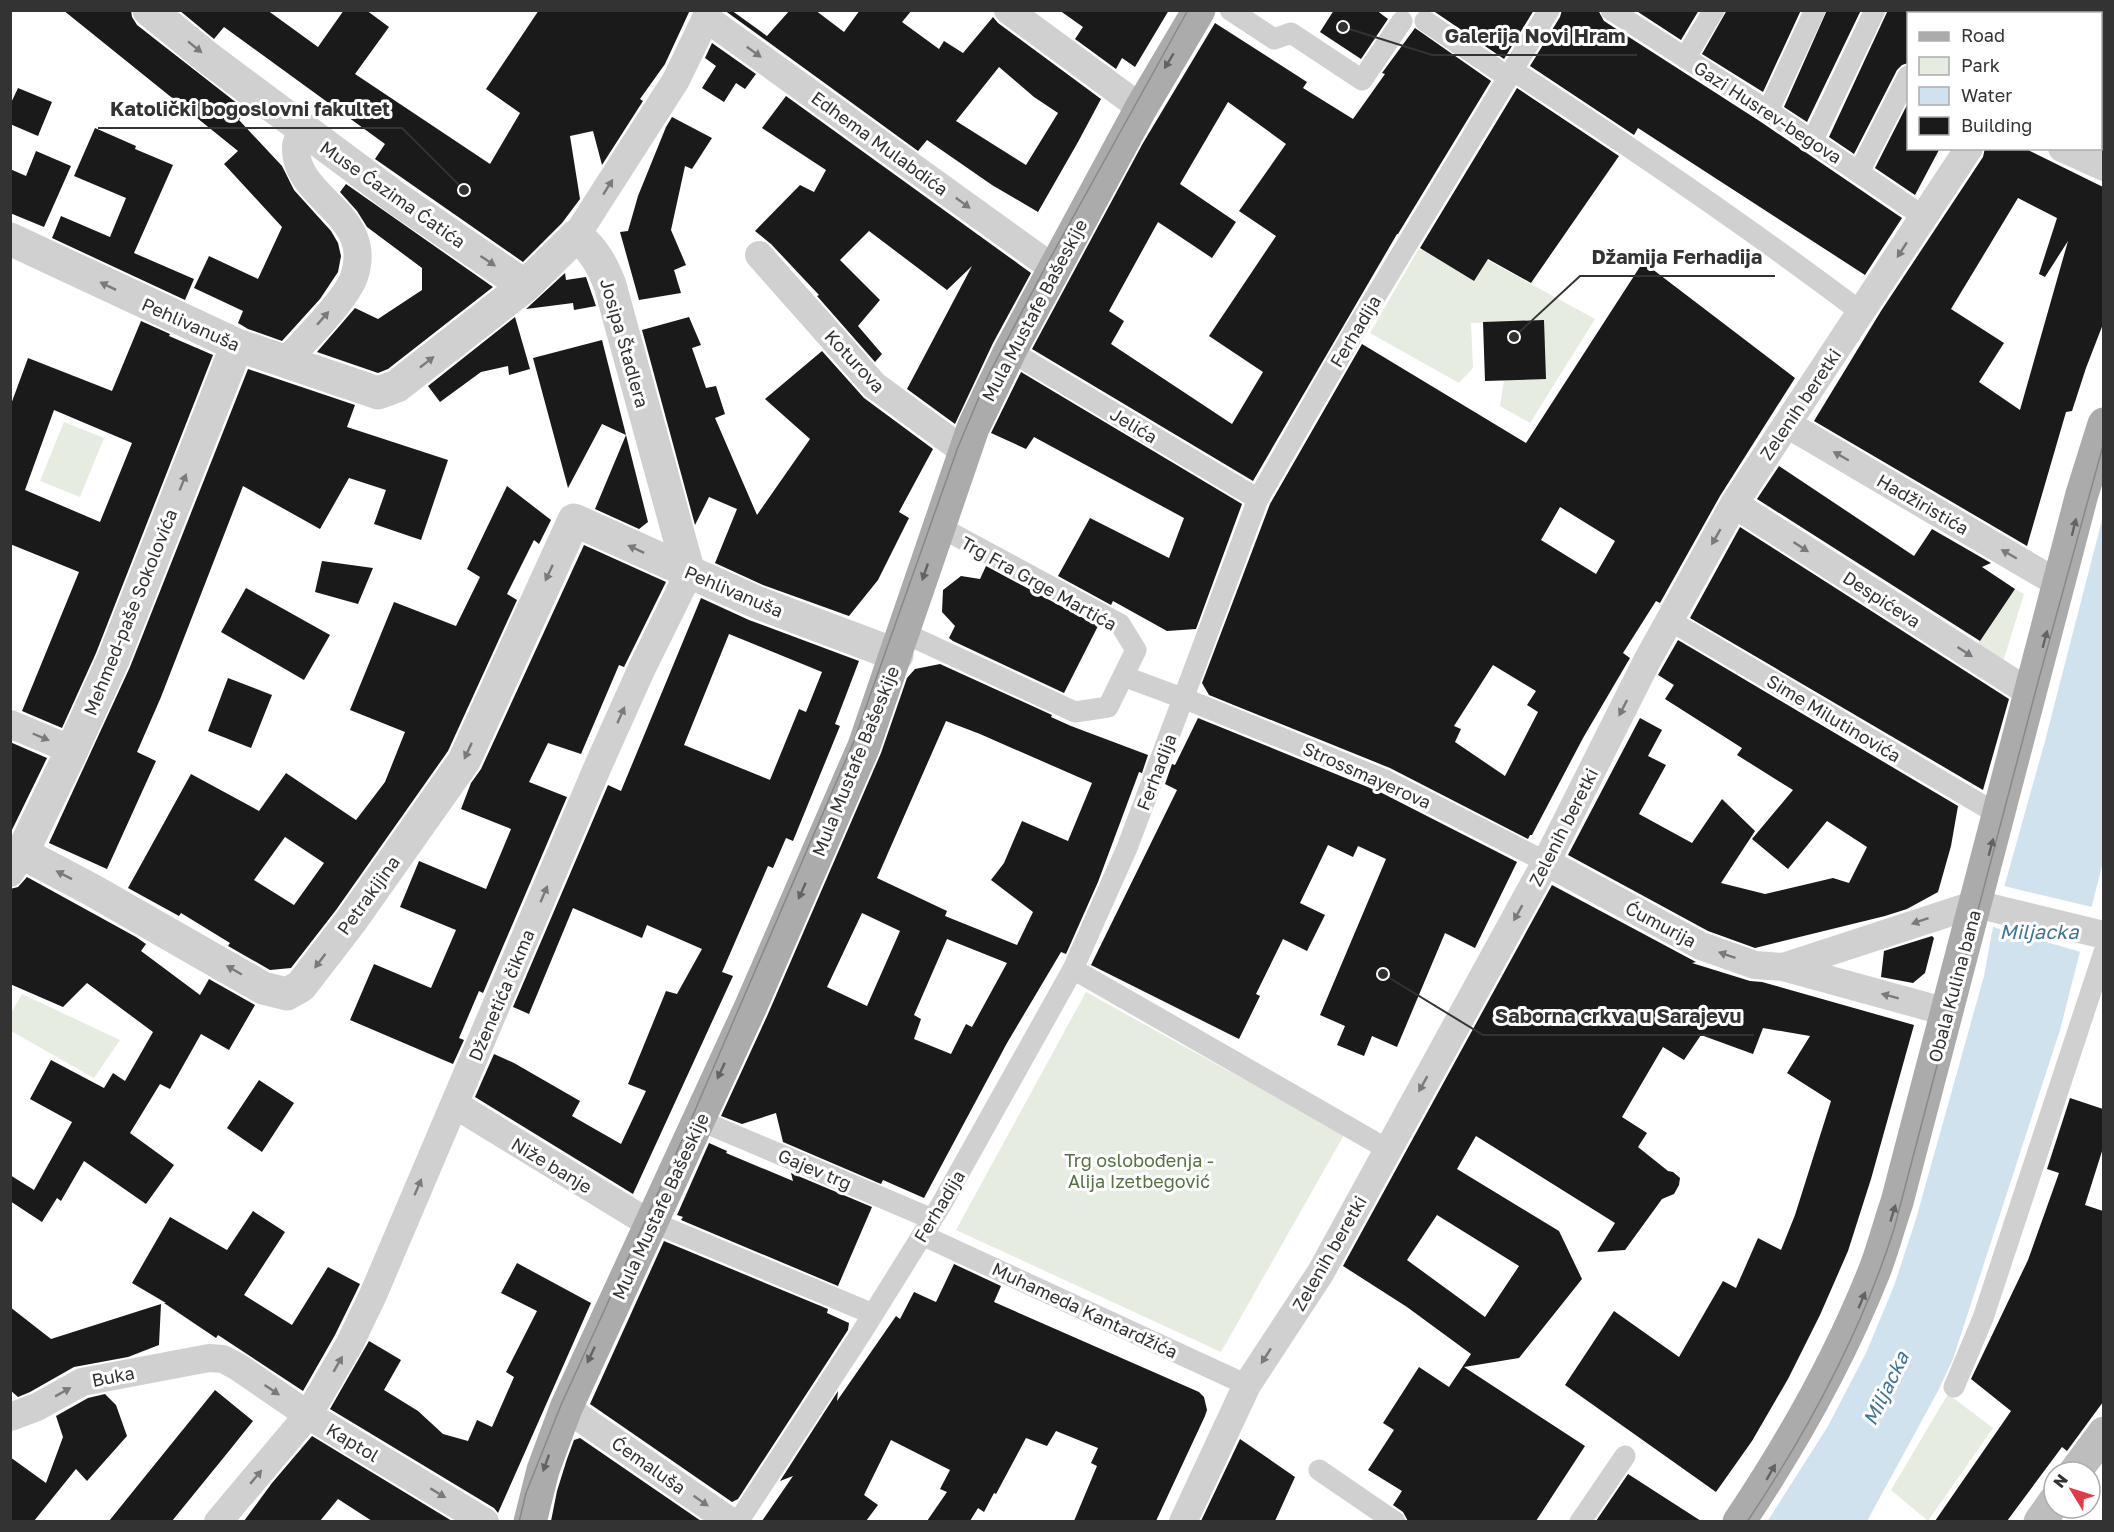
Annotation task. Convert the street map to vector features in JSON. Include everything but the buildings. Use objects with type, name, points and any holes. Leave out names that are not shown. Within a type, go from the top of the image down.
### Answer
[{"type":"main road","name":"Mula Mustafe Bašeskije","points":[[530,1521],[543,1470],[567,1408],[699,1120],[836,814],[864,746],[973,428],[1010,351],[1141,108],[1199,10]]},
{"type":"main road","name":"Obala Kulina bana","points":[[1739,1521],[1766,1481],[1823,1381],[1876,1269],[1897,1202],[1947,1012],[1987,906],[1999,816],[2082,494],[2103,424]]},
{"type":"main road","points":[[2084,1460],[2103,1433]]},
{"type":"street","name":"Muse Ćazima Ćatića","points":[[149,10],[396,198],[525,286]]},
{"type":"street","points":[[1008,10],[1141,108]]},
{"type":"street","points":[[1230,10],[1274,39],[1291,33],[1362,81],[1408,17],[1619,139],[1861,312]]},
{"type":"street","name":"Ferhadija","points":[[738,1521],[927,1227],[1073,969],[1126,848],[1258,500],[1354,332],[1549,10]]},
{"type":"street","name":"Gazi Husrev-begova","points":[[1611,10],[1768,111],[1924,217]]},
{"type":"street","points":[[1685,58],[1714,10]]},
{"type":"street","points":[[1768,111],[1815,10]]},
{"type":"street","points":[[1812,141],[1875,10]]},
{"type":"street","points":[[1933,10],[1941,12]]},
{"type":"street","points":[[525,286],[576,236],[676,80],[707,14]]},
{"type":"street","name":"Edhema Mulabdića","points":[[707,14],[1054,270]]},
{"type":"street","points":[[1859,172],[1907,78]]},
{"type":"street","points":[[285,362],[338,301],[353,278],[358,252],[351,228],[301,173],[296,145],[304,130]]},
{"type":"street","name":"Zelenih beretki","points":[[1183,1521],[1247,1385],[1321,1272],[1546,862],[1669,620],[1734,504],[1968,150]]},
{"type":"street","points":[[2066,150],[2103,167]]},
{"type":"street","name":"Josipa Štadlera","points":[[576,236],[589,245],[601,263],[610,285],[689,573]]},
{"type":"street","name":"Pehlivanuša","points":[[10,239],[237,345],[378,393],[396,386],[525,286]]},
{"type":"street","name":"Koturova","points":[[759,255],[874,385],[965,452]]},
{"type":"street","name":"Mehmed-paše Sokolovića","points":[[16,863],[72,750],[113,660],[237,345]]},
{"type":"street","name":"Jelića","points":[[1010,351],[1258,500]]},
{"type":"street","name":"Hadžiristića","points":[[1787,424],[2059,584]]},
{"type":"street","name":"Despićeva","points":[[1734,504],[2030,693]]},
{"type":"street","name":"Pehlivanuša","points":[[574,520],[756,602],[900,644]]},
{"type":"street","name":"Petrakijina","points":[[16,863],[92,890],[263,988],[287,994],[301,986],[351,921],[464,761],[574,520]]},
{"type":"street","name":"Trg Fra Grge Martića","points":[[900,644],[1075,712],[1108,706],[1136,650],[1120,624],[940,527]]},
{"type":"street","name":"Dženetića čikma","points":[[218,1521],[308,1415],[350,1343],[373,1295],[598,766],[642,668],[689,573]]},
{"type":"street","name":"Sime Milutinovića","points":[[1669,620],[1999,816]]},
{"type":"street","points":[[1123,676],[1184,698]]},
{"type":"street","name":"Strossmayerova","points":[[1184,698],[1385,780],[1546,862]]},
{"type":"street","points":[[10,724],[72,750]]},
{"type":"street","name":"Ćumurija","points":[[1546,862],[1701,946],[1755,965],[1783,967],[1947,1012]]},
{"type":"street","points":[[1954,1387],[1983,1318],[2098,939],[1987,906]]},
{"type":"street","name":"Ćumurija","points":[[1783,967],[1987,906]]},
{"type":"street","points":[[1073,969],[1387,1149]]},
{"type":"street","name":"Niže banje","points":[[454,1104],[637,1216],[652,1222]]},
{"type":"street","name":"Gajev trg","points":[[699,1120],[927,1227]]},
{"type":"street","points":[[652,1222],[873,1314]]},
{"type":"street","name":"Muhameda Kantardžića","points":[[927,1227],[1247,1385]]},
{"type":"street","name":"Buka","points":[[10,1417],[37,1407],[82,1382],[209,1358],[223,1359]]},
{"type":"street","name":"Kaptol","points":[[223,1359],[308,1415],[485,1521]]},
{"type":"street","name":"Ćemaluša","points":[[567,1408],[731,1521]]},
{"type":"street","points":[[1580,1521],[1625,1456]]},
{"type":"street","points":[[1319,1470],[1395,1521]]},
{"type":"green space","points":[[1418,250],[1424,250],[1473,281],[1487,260],[1595,319],[1530,423],[1500,406],[1504,380],[1544,321],[1471,323],[1473,368],[1459,383],[1370,333]]},
{"type":"green space","points":[[64,422],[104,438],[80,497],[40,481]]},
{"type":"green space","points":[[2015,589],[2024,594],[2002,665],[1975,648]]},
{"type":"green space","name":"Trg oslobođenja - Alija Izetbegović","points":[[1086,992],[1344,1135],[1221,1352],[956,1230]]},
{"type":"green space","points":[[22,994],[120,1040],[94,1078],[11,1031],[11,1013]]},
{"type":"green space","points":[[1948,1394],[1993,1428],[1928,1521],[1891,1490]]},
{"type":"water","name":"Miljacka","points":[[2103,516],[2103,862],[2060,1030],[1953,1359],[1867,1521],[1767,1522],[1828,1426],[1866,1353],[1894,1286],[1916,1219],[1984,976],[1993,927],[2045,741]]},
{"type":"pier","points":[[2004,886],[2092,907],[2081,952],[1993,927]]},
{"type":"tram line","points":[[519,1522],[526,1493],[561,1405],[684,1136],[854,741],[958,447],[988,376],[1047,264],[1188,10]]},
{"type":"tram line","points":[[1747,1522],[1812,1417],[1831,1380],[1866,1306],[1894,1229],[2038,682],[2104,442]]},
{"type":"place","name":"Galerija Novi Hram","points":[[1343,27]]},
{"type":"place","name":"Katolički bogoslovni fakultet","points":[[464,190]]},
{"type":"place","name":"Džamija Ferhadija","points":[[1514,337]]},
{"type":"place","name":"Saborna crkva u Sarajevu","points":[[1383,974]]}]
